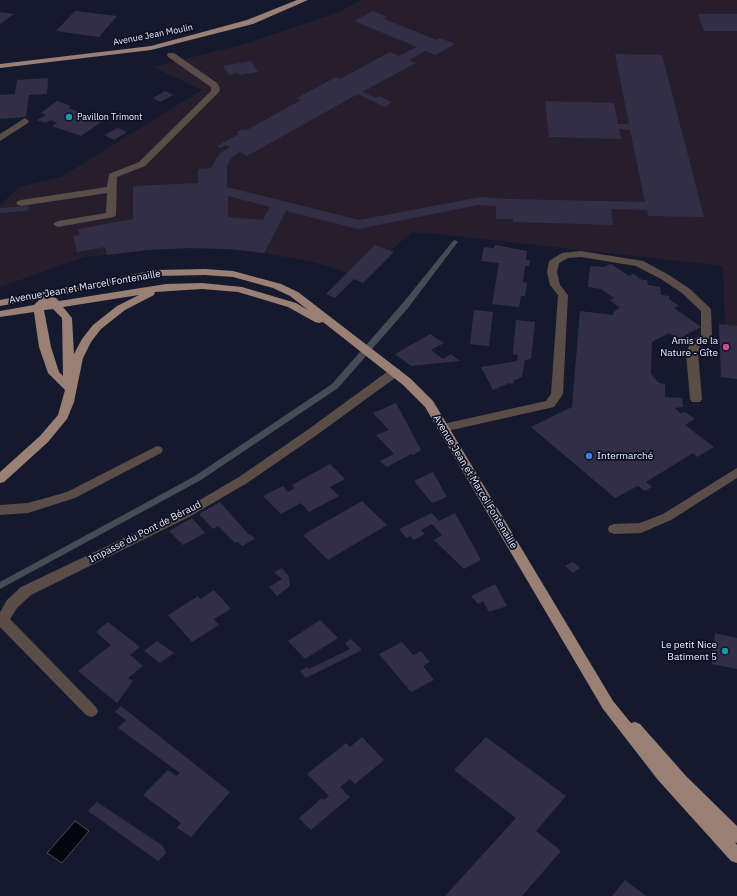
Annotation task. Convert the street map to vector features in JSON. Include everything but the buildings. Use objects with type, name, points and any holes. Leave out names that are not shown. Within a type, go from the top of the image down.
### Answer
[{"type":"main road","name":"Avenue Jean Moulin","points":[[0,66],[151,48],[250,22],[304,0]]},
{"type":"main road","name":"Avenue Jean et Marcel Fontenaille","points":[[0,303],[156,273],[204,272],[233,274],[277,286],[294,294],[392,370],[429,404],[608,705],[658,769],[737,856]]},
{"type":"main road","name":"Avenue Jean et Marcel Fontenaille","points":[[0,314],[166,287],[202,286],[238,289],[292,305],[344,334]]},
{"type":"main road","points":[[0,479],[54,428],[63,416],[77,358],[86,341],[97,327],[121,308],[166,287]]},
{"type":"main road","points":[[48,294],[67,318],[70,389],[54,373],[45,347],[38,307],[48,294]]},
{"type":"main road","name":"Avenue Jean et Marcel Fontenaille","points":[[578,654],[621,711],[681,781],[737,836]]},
{"type":"street","points":[[58,224],[111,215],[112,176],[142,164],[172,135],[216,88],[214,85],[171,55]]},
{"type":"street","points":[[0,138],[25,121]]},
{"type":"street","points":[[21,203],[112,189]]},
{"type":"street","points":[[443,428],[550,404],[557,394],[563,295],[555,285],[552,272],[554,260],[566,255],[581,254],[639,263],[665,277],[686,291],[706,310],[707,336],[695,342],[692,353],[696,399]]},
{"type":"street","name":"Impasse du Pont de Béraud","points":[[91,711],[2,620],[12,604],[26,591],[185,514],[243,480],[392,370]]},
{"type":"street","points":[[0,510],[28,508],[71,495],[157,450]]},
{"type":"street","points":[[614,530],[641,528],[667,517],[737,472]]},
{"type":"shaded area","points":[[361,0],[737,0],[737,326],[725,325],[723,266],[412,232],[391,250],[394,252],[363,283],[354,279],[335,298],[326,294],[347,272],[314,262],[264,253],[210,248],[163,249],[84,257],[0,287],[0,205],[19,187],[61,177],[202,90],[153,67],[242,45],[339,12]]},
{"type":"shaded area","points":[[75,821],[89,831],[62,863],[47,853]]},
{"type":"waterway","points":[[0,586],[198,478],[335,386],[405,306],[455,242]]},
{"type":"place","name":"Pavillon Trimont","points":[[69,117]]},
{"type":"place","name":"Amis de la Nature - Gîte","points":[[726,347]]},
{"type":"place","name":"Intermarché","points":[[589,456]]},
{"type":"place","name":"Le petit Nice Batiment 5","points":[[725,651]]}]
